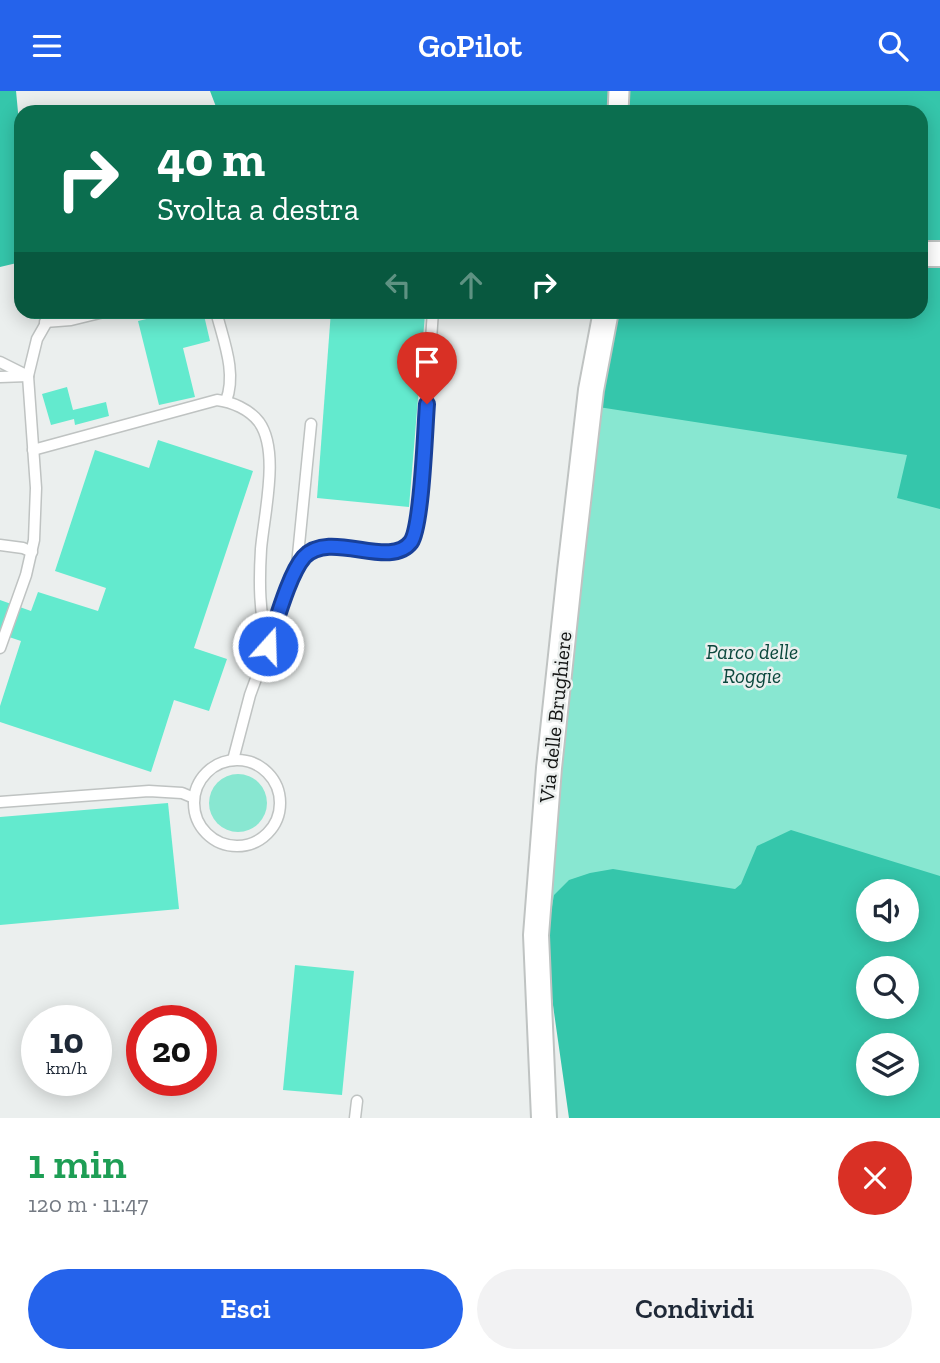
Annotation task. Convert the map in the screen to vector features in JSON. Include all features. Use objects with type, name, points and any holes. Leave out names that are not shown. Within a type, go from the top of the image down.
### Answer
[{"type":"street","name":"Via delle Brughiere","points":[[544,1118],[537,921],[549,768],[590,398],[607,319]]},
{"type":"lane","points":[[0,648],[32,552],[36,514],[28,376],[37,339],[47,319]]},
{"type":"lane","points":[[45,322],[75,319]]},
{"type":"lane","points":[[218,319],[230,371],[231,383],[226,401]]},
{"type":"lane","points":[[233,760],[250,695],[296,569],[304,557],[313,549],[326,547],[388,552],[402,549],[411,542],[419,513],[432,319]]},
{"type":"lane","points":[[0,362],[28,376]]},
{"type":"lane","points":[[0,377],[28,376]]},
{"type":"lane","points":[[33,450],[217,400],[226,401],[249,412],[260,423],[268,447],[269,472],[261,550],[260,596],[260,613],[268,646]]},
{"type":"lane","points":[[296,569],[311,424]]},
{"type":"lane","points":[[0,545],[32,552]]},
{"type":"lane","points":[[233,760],[247,761],[260,767],[270,776],[277,788],[280,802],[272,829],[249,845],[235,846],[221,843],[209,836],[200,825],[194,798],[198,784],[207,772],[219,764],[233,760]]},
{"type":"lane","points":[[0,802],[149,791],[182,793],[194,798]]},
{"type":"lane","points":[[355,1118],[357,1101]]},
{"type":"green space","points":[[0,91],[16,91],[14,264],[0,267]]},
{"type":"green space","points":[[210,91],[940,91],[940,509],[897,498],[907,455],[592,406],[603,319],[928,319],[928,105],[215,105]]},
{"type":"green space","name":"Parco delle Roggie","points":[[940,91],[940,893],[919,888],[919,879],[884,879],[771,851],[752,911],[601,894],[536,912],[599,319],[928,319],[928,105]]},
{"type":"green space","points":[[232,774],[244,774],[259,782],[267,797],[267,809],[259,824],[244,832],[232,832],[217,824],[209,809],[209,797],[217,782]]},
{"type":"green space","points":[[791,830],[940,876],[940,1118],[569,1118],[548,970],[547,936],[554,895],[569,880],[613,869],[735,889],[741,884],[757,846]]},
{"type":"building","points":[[205,319],[210,341],[183,348],[195,397],[159,405],[138,321]]},
{"type":"building","points":[[330,319],[425,319],[409,507],[317,498]]},
{"type":"building","points":[[67,387],[73,410],[106,402],[109,416],[75,425],[74,419],[51,425],[42,394]]},
{"type":"building","points":[[158,440],[253,471],[194,648],[227,659],[209,711],[174,700],[151,772],[0,722],[0,706],[21,641],[0,634],[0,600],[31,611],[38,592],[98,611],[106,588],[55,571],[95,450],[149,468]]},
{"type":"building","points":[[168,803],[179,909],[0,925],[0,817]]},
{"type":"building","points":[[295,965],[354,971],[342,1095],[283,1090]]},
{"type":"route","points":[[268,646],[296,569],[313,549],[326,547],[388,552],[402,549],[411,542],[419,513],[427,404]]}]
